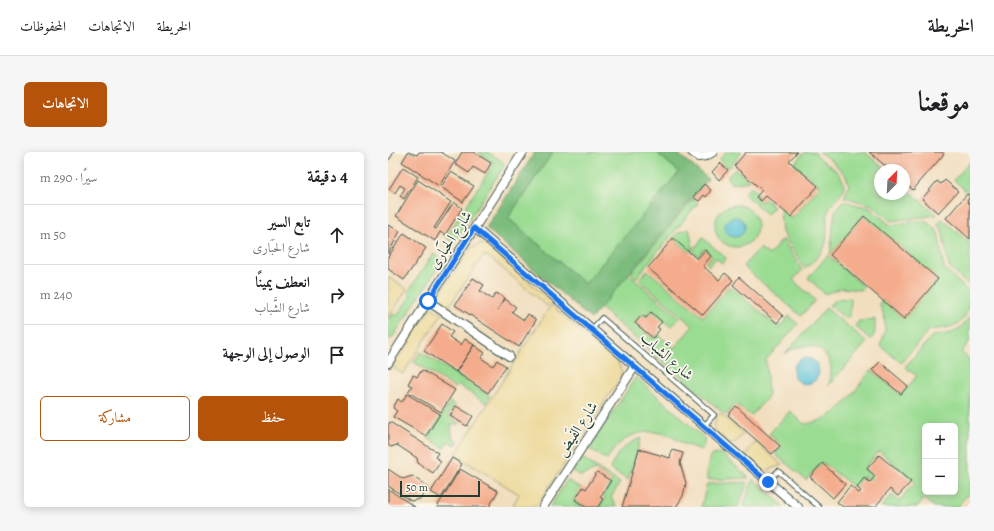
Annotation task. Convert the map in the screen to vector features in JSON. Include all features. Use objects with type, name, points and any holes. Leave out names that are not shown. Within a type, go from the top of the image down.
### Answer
[{"type":"street","name":"شارع الحَبَارى","points":[[388,363],[523,152]]},
{"type":"street","points":[[692,152],[698,157],[706,156],[713,152]]},
{"type":"street","name":"شارع الشَّباب","points":[[474,228],[798,507]]},
{"type":"street","points":[[428,301],[509,356]]},
{"type":"street","name":"شارع الفَيض","points":[[543,507],[635,366]]},
{"type":"lane","points":[[388,157],[391,152]]},
{"type":"lane","name":"شارع الشَّباب","points":[[592,330],[602,318],[714,415],[704,426]]},
{"type":"lane","points":[[768,482],[778,471],[819,507]]},
{"type":"green space","points":[[478,152],[488,152],[503,162],[504,166],[454,243],[446,237],[494,163]]},
{"type":"green space","points":[[535,152],[553,152],[508,218],[585,284],[679,172],[656,152],[676,152],[708,179],[591,319],[486,228]]},
{"type":"green space","points":[[553,152],[656,152],[679,172],[585,284],[508,218]]},
{"type":"green space","points":[[726,152],[742,152],[729,168],[719,160]]},
{"type":"green space","points":[[804,152],[815,152],[838,173],[844,187],[840,196],[830,207],[828,212],[824,248],[818,257],[805,269],[782,232],[780,209],[792,219],[820,186],[794,164]]},
{"type":"green space","points":[[819,152],[865,152],[879,164],[874,164],[874,200],[910,200],[910,191],[937,215],[891,221],[872,205],[844,197],[849,185],[846,176],[831,160]]},
{"type":"green space","points":[[970,162],[970,195],[954,180]]},
{"type":"green space","points":[[735,169],[749,181],[731,184],[728,176]]},
{"type":"green space","points":[[751,186],[758,193],[755,197],[761,202],[765,199],[774,207],[767,214],[744,194]]},
{"type":"green space","points":[[693,199],[698,203],[636,278],[631,273]]},
{"type":"green space","points":[[843,201],[870,208],[890,225],[925,220],[938,232],[944,268],[970,293],[969,304],[964,318],[954,325],[929,330],[901,363],[880,345],[885,330],[885,320],[879,304],[882,300],[904,319],[938,279],[864,216],[830,255],[835,211]]},
{"type":"green space","points":[[732,205],[740,205],[748,208],[754,214],[757,226],[754,238],[748,244],[740,247],[732,247],[724,244],[718,238],[715,230],[715,222],[718,214],[724,208]]},
{"type":"green space","points":[[942,219],[970,243],[970,287],[949,267],[942,229],[937,225]]},
{"type":"green space","points":[[689,229],[693,247],[689,252],[673,238],[679,232]]},
{"type":"green space","points":[[703,238],[726,258],[722,263],[716,258],[709,266],[706,263],[712,256],[705,249],[698,256],[692,251]]},
{"type":"green space","points":[[783,239],[802,270],[793,280],[815,300],[801,316],[743,266],[760,248],[769,255]]},
{"type":"green space","points":[[433,254],[443,260],[392,338],[388,339],[388,322],[393,314],[397,316],[411,295],[408,292]]},
{"type":"green space","points":[[828,255],[864,287],[861,290],[842,288],[825,294],[808,278]]},
{"type":"green space","points":[[647,270],[703,317],[730,286],[779,328],[789,316],[798,324],[766,360],[768,397],[751,416],[736,404],[726,415],[600,308],[628,274],[680,318],[671,327],[651,310],[646,317],[641,314],[634,323],[653,339],[657,334],[674,348],[693,326],[639,280]]},
{"type":"green space","points":[[851,298],[850,315],[846,319],[829,305],[838,299]]},
{"type":"green space","points":[[826,308],[867,342],[828,386],[831,375],[830,365],[827,357],[821,350],[805,346],[795,348],[785,354]]},
{"type":"green space","points":[[970,315],[970,341],[961,352],[970,360],[970,491],[957,507],[934,507],[924,499],[917,507],[881,507],[892,495],[899,501],[915,482],[879,451],[864,469],[873,476],[870,480],[864,476],[854,487],[822,462],[806,480],[775,454],[782,446],[769,434],[790,411],[804,424],[816,422],[826,418],[843,405],[871,370],[901,395],[917,376],[905,367],[932,336],[955,332],[962,326]]},
{"type":"green space","points":[[875,319],[875,332],[871,340],[855,326],[859,321]]},
{"type":"green space","points":[[421,352],[490,396],[486,403],[458,385],[455,388],[414,362]]},
{"type":"green space","points":[[636,377],[705,439],[702,450],[684,444],[668,435],[649,432],[640,433],[625,440],[618,445],[607,460],[589,449]]},
{"type":"green space","points":[[450,402],[455,405],[448,416],[460,424],[451,424],[452,437],[458,441],[456,445],[449,441],[444,448],[428,438]]},
{"type":"green space","points":[[641,438],[628,480],[610,469],[621,450]]},
{"type":"green space","points":[[721,453],[749,478],[707,480],[707,469],[710,456]]},
{"type":"green space","points":[[582,458],[620,483],[611,497],[617,507],[599,507],[605,498],[603,496],[612,481],[596,470],[581,476],[573,471]]},
{"type":"green space","points":[[753,479],[785,507],[743,507]]},
{"type":"green space","points":[[567,480],[581,488],[573,500],[585,507],[550,507]]},
{"type":"green space","points":[[748,482],[738,507],[701,507],[707,484]]},
{"type":"sand","points":[[479,244],[485,244],[551,301],[547,306],[488,256],[483,256],[448,308],[435,300],[471,248]]},
{"type":"sand","points":[[388,277],[407,289],[388,319]]},
{"type":"sand","points":[[551,305],[618,363],[622,372],[620,378],[536,507],[516,507],[513,505],[519,494],[455,455]]},
{"type":"sand","points":[[431,307],[442,314],[403,374],[392,367]]},
{"type":"sand","points":[[720,413],[744,433],[736,442],[729,443],[714,430],[716,417]]},
{"type":"sand","points":[[756,442],[782,465],[763,472],[747,458],[748,451]]},
{"type":"water","points":[[735,217],[742,220],[745,227],[742,234],[735,237],[728,234],[725,227],[728,220]]},
{"type":"water","points":[[806,358],[815,362],[819,371],[815,380],[806,384],[797,380],[793,371],[797,362]]},
{"type":"building","points":[[408,152],[417,155],[419,152],[441,152],[455,161],[439,186],[402,162]]},
{"type":"building","points":[[462,152],[473,152],[491,163],[485,174],[473,167],[469,173],[455,164]]},
{"type":"building","points":[[746,152],[797,152],[789,161],[818,186],[791,217],[766,196],[761,201],[756,197],[762,190],[734,166]]},
{"type":"building","points":[[869,152],[942,152],[944,154],[913,190],[910,187],[910,164],[883,164]]},
{"type":"building","points":[[720,163],[728,170],[719,180],[712,172]]},
{"type":"building","points":[[403,167],[418,177],[404,199],[400,196],[405,188],[400,185],[395,193],[389,189]]},
{"type":"building","points":[[451,172],[474,186],[463,202],[441,187]]},
{"type":"building","points":[[418,180],[451,202],[434,228],[436,229],[454,202],[462,208],[445,235],[440,232],[435,241],[396,216]]},
{"type":"building","points":[[945,180],[958,191],[938,213],[922,199],[937,181],[941,184]]},
{"type":"building","points":[[704,184],[711,190],[706,197],[704,195],[699,201],[693,197]]},
{"type":"building","points":[[967,194],[970,196],[967,202],[970,204],[970,239],[946,218]]},
{"type":"building","points":[[864,216],[938,279],[904,319],[830,255]]},
{"type":"building","points":[[388,225],[400,231],[388,254]]},
{"type":"building","points":[[404,233],[426,248],[404,280],[388,269],[388,257]]},
{"type":"building","points":[[673,238],[697,259],[705,250],[711,256],[703,266],[719,280],[725,273],[733,280],[703,315],[648,268]]},
{"type":"building","points":[[739,277],[783,316],[777,323],[733,285]]},
{"type":"building","points":[[473,278],[484,285],[480,291],[492,299],[496,293],[505,298],[497,311],[505,299],[516,307],[512,312],[524,320],[528,314],[536,320],[519,347],[455,305]]},
{"type":"building","points":[[651,312],[662,322],[657,327],[660,329],[653,338],[635,323],[642,315],[646,318]]},
{"type":"building","points":[[442,324],[453,332],[449,337],[461,345],[465,339],[474,345],[456,372],[424,351]]},
{"type":"building","points":[[474,345],[485,353],[481,358],[493,366],[497,360],[506,366],[488,393],[456,372]]},
{"type":"building","points":[[880,362],[908,386],[901,394],[872,370]]},
{"type":"building","points":[[422,370],[455,390],[441,412],[408,392],[412,386],[408,384],[413,375],[417,377]]},
{"type":"building","points":[[407,394],[440,414],[426,436],[393,417],[397,411],[393,408],[398,399],[402,402]]},
{"type":"building","points":[[456,406],[473,416],[467,426],[450,416]]},
{"type":"building","points":[[736,406],[780,446],[772,454],[728,415]]},
{"type":"building","points":[[390,422],[438,453],[435,457],[441,461],[433,473],[418,463],[417,458],[397,445],[391,447],[388,445],[388,425]]},
{"type":"building","points":[[639,449],[670,458],[672,450],[683,453],[680,463],[686,483],[683,496],[676,507],[622,507]]},
{"type":"building","points":[[879,455],[911,482],[898,496],[890,489],[875,507],[843,507],[837,502],[850,486],[859,493],[861,491],[857,487],[864,478],[870,482],[875,476],[867,469]]},
{"type":"building","points":[[452,458],[462,464],[441,498],[431,492]]},
{"type":"building","points":[[822,463],[845,484],[833,498],[810,477]]},
{"type":"building","points":[[388,469],[403,479],[412,476],[428,487],[420,499],[411,501],[388,486]]},
{"type":"building","points":[[460,469],[498,491],[489,507],[437,507]]},
{"type":"building","points":[[597,472],[611,481],[600,497],[603,499],[598,507],[586,507],[575,500],[583,487],[586,489]]},
{"type":"building","points":[[388,489],[415,507],[388,507]]},
{"type":"route","points":[[428,301],[474,228],[768,482]]}]
